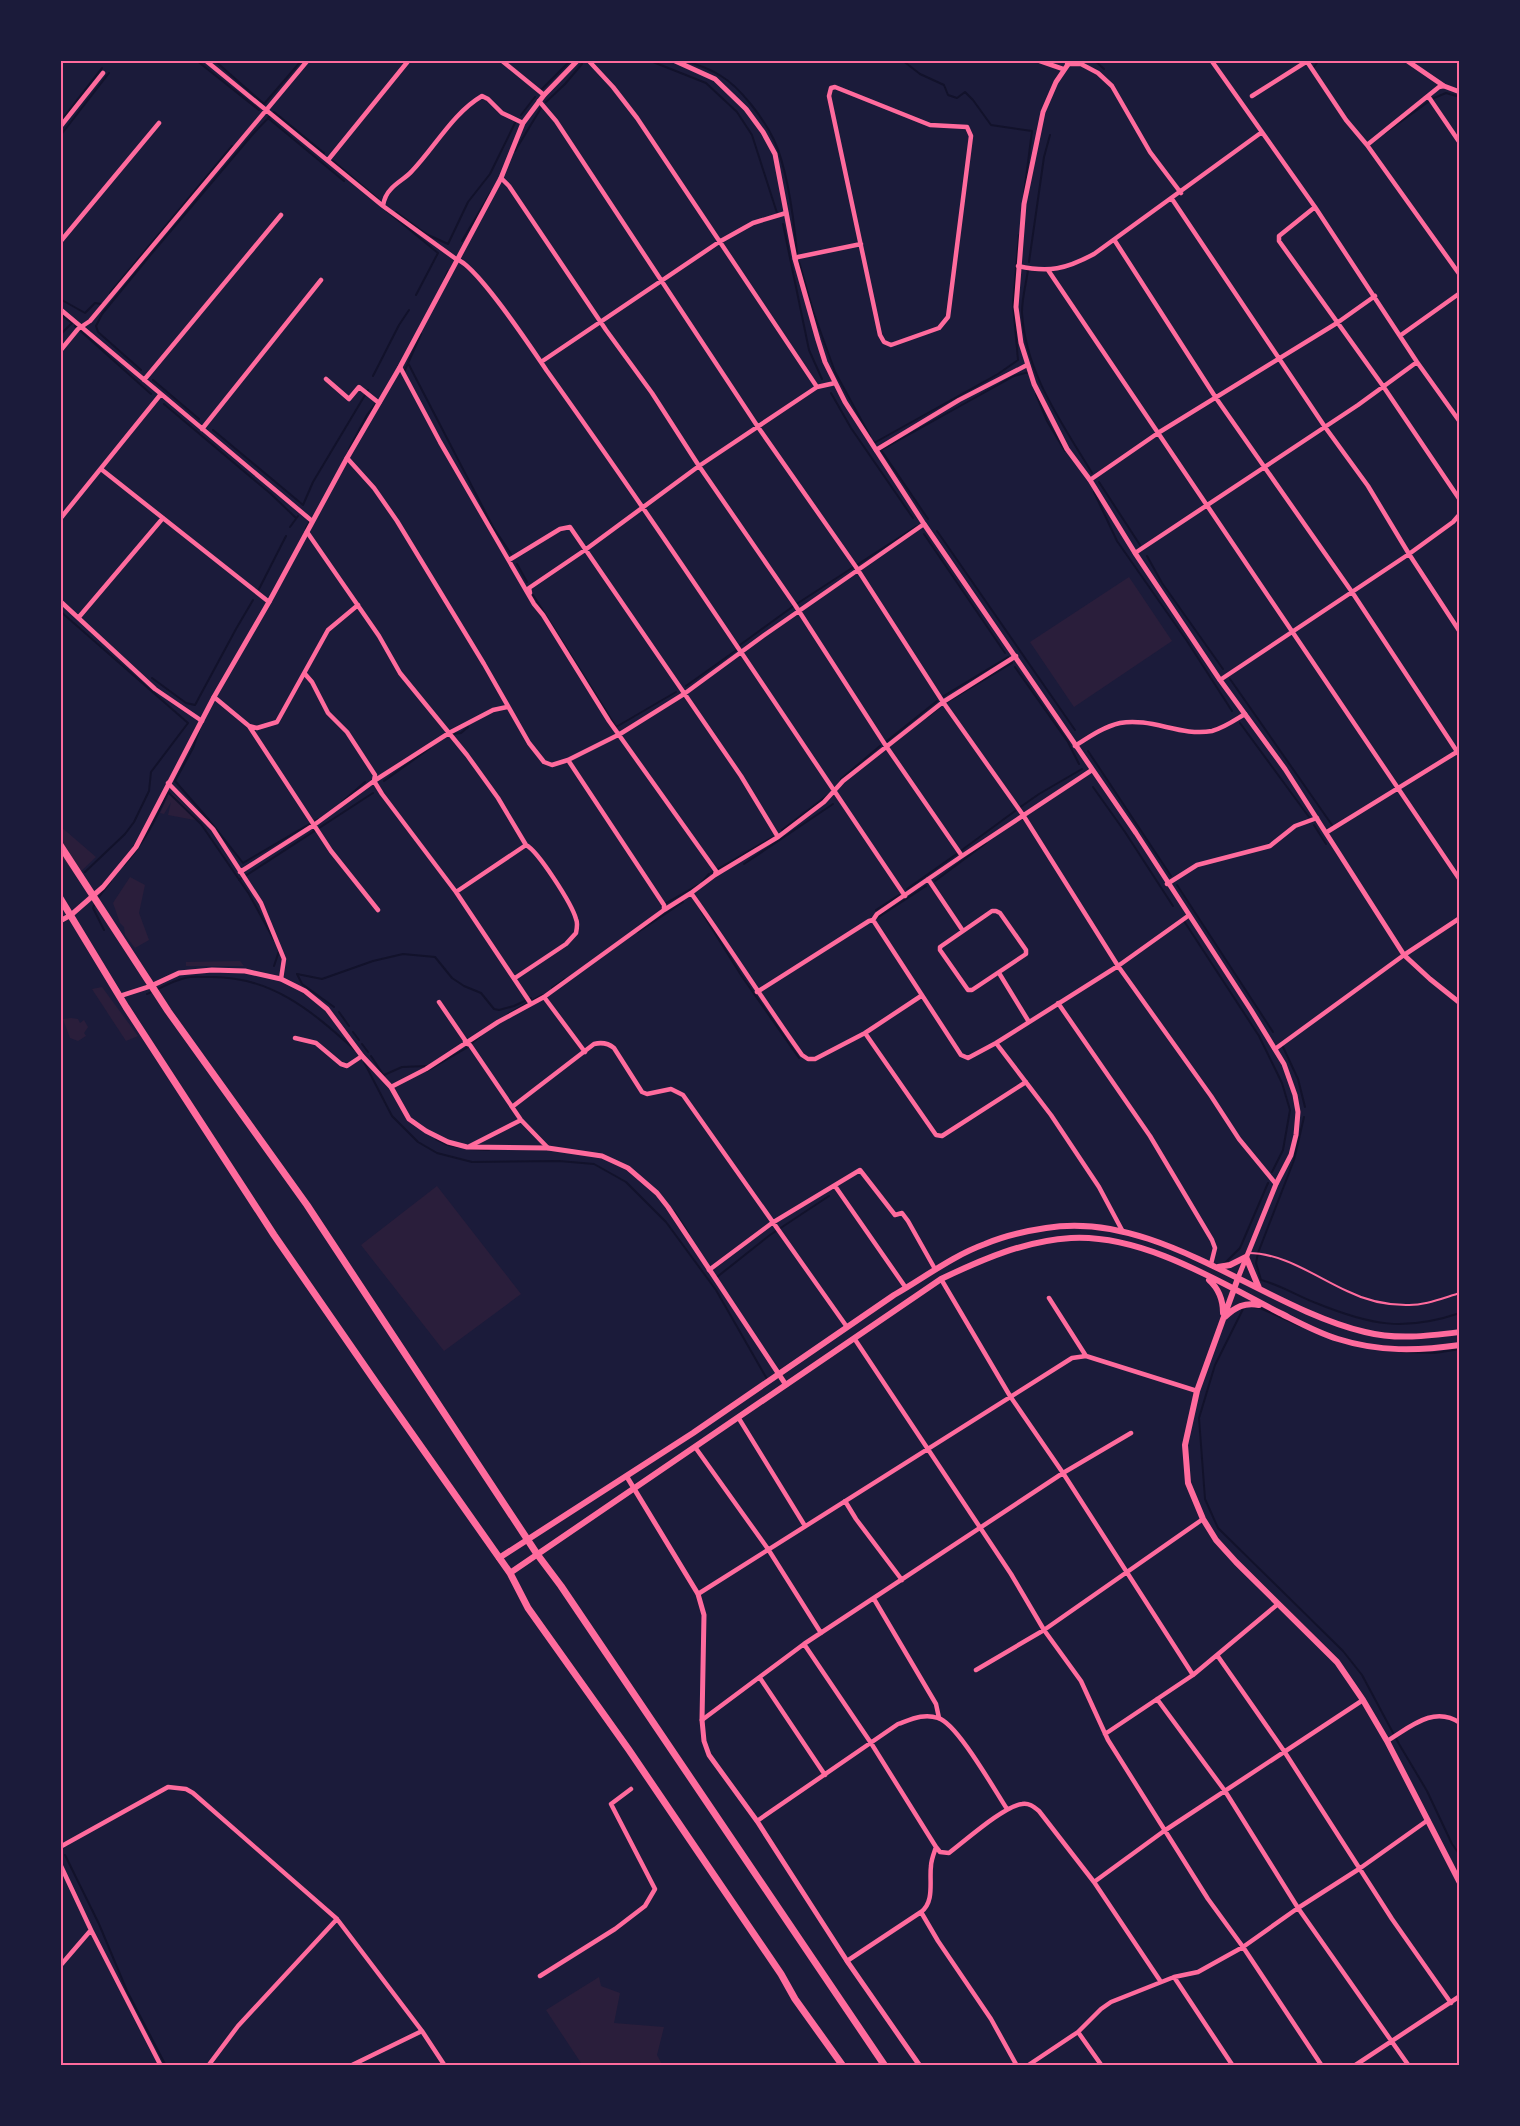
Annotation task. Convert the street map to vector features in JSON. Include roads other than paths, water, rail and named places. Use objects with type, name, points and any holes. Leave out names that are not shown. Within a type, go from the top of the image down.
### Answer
[{"type":"highway","points":[[60,845],[151,986],[307,1205],[527,1540],[885,2066]]},
{"type":"highway","points":[[60,898],[120,996],[274,1235],[510,1573],[528,1608],[629,1750],[781,1974],[795,1999],[843,2066]]},
{"type":"main road","points":[[499,1557],[627,1477],[935,1269],[984,1244],[1047,1228],[1073,1225],[1123,1232],[1214,1266],[1340,1326],[1368,1333],[1411,1337],[1460,1332]]},
{"type":"main road","points":[[510,1573],[941,1280],[1004,1252],[1049,1240],[1074,1238],[1120,1243],[1146,1250],[1202,1274],[1337,1339],[1384,1349],[1426,1349],[1460,1345]]},
{"type":"main road","points":[[1214,1266],[1230,1265],[1247,1255],[1250,1270],[1260,1288]]},
{"type":"main road","points":[[1202,1274],[1216,1287],[1221,1296],[1223,1320]]},
{"type":"main road","points":[[1238,1278],[1197,1392],[1185,1445],[1188,1483],[1203,1519],[1216,1540],[1236,1563],[1337,1662],[1364,1700],[1460,1883]]},
{"type":"main road","points":[[1223,1320],[1242,1305],[1251,1303],[1268,1307]]},
{"type":"street","points":[[205,60],[383,206],[456,259],[464,261],[491,293],[642,508],[905,896]]},
{"type":"street","points":[[60,351],[82,326],[90,321],[308,60]]},
{"type":"street","points":[[328,160],[409,60]]},
{"type":"street","points":[[501,60],[544,95]]},
{"type":"street","points":[[60,921],[71,915],[120,869],[136,847],[214,697],[400,367],[501,178],[523,123],[544,95],[578,60]]},
{"type":"street","points":[[588,60],[637,118],[817,387]]},
{"type":"street","points":[[673,60],[715,78],[746,109],[763,132],[775,154],[795,259],[825,362],[835,383],[924,524],[1136,833],[1275,1049],[1290,1080],[1295,1095],[1298,1124],[1291,1155],[1276,1184],[1238,1278]]},
{"type":"street","points":[[1037,60],[1081,64],[1098,73],[1112,86],[1150,152],[1181,192]]},
{"type":"street","points":[[1211,60],[1315,207],[1460,422]]},
{"type":"street","points":[[1252,96],[1307,60],[1346,120],[1367,145],[1460,275]]},
{"type":"street","points":[[1406,60],[1444,86],[1460,92]]},
{"type":"street","points":[[1067,64],[1043,112],[1024,204],[1018,266],[1017,319],[1027,365],[1034,384],[1067,449],[1090,480],[1135,553],[1220,680],[1327,832],[1404,954],[1460,1003]]},
{"type":"street","points":[[60,127],[103,73]]},
{"type":"street","points":[[1367,145],[1439,87],[1444,86]]},
{"type":"street","points":[[835,87],[930,125],[967,127],[971,136],[948,317],[943,326],[891,345],[884,342],[880,335],[861,244],[829,96],[831,88],[835,87]]},
{"type":"street","points":[[383,206],[384,198],[392,187],[411,173],[464,109],[482,96],[502,113],[523,123]]},
{"type":"street","points":[[1428,96],[1460,143]]},
{"type":"street","points":[[539,101],[556,121],[758,427],[858,570],[943,702],[1023,815],[1118,966],[1211,1095],[1239,1139],[1276,1184]]},
{"type":"street","points":[[60,242],[159,123]]},
{"type":"street","points":[[1018,266],[1048,270],[1075,264],[1115,241],[1262,132]]},
{"type":"street","points":[[501,178],[509,186],[652,393],[699,466],[800,612],[886,746],[962,855]]},
{"type":"street","points":[[1172,199],[1324,427],[1368,486],[1460,632]]},
{"type":"street","points":[[1315,207],[1283,231],[1279,236],[1279,241],[1383,386],[1460,500]]},
{"type":"street","points":[[541,362],[719,242],[753,223],[786,213]]},
{"type":"street","points":[[144,380],[281,215]]},
{"type":"street","points":[[1115,241],[1216,398],[1352,592],[1459,752],[1327,832]]},
{"type":"street","points":[[795,259],[861,244]]},
{"type":"street","points":[[1048,270],[1208,505],[1291,633],[1399,787],[1460,880]]},
{"type":"street","points":[[202,429],[321,280]]},
{"type":"street","points":[[1401,335],[1460,293]]},
{"type":"street","points":[[1090,480],[1158,434],[1337,323],[1375,296]]},
{"type":"street","points":[[60,309],[312,521]]},
{"type":"street","points":[[1135,553],[1418,362]]},
{"type":"street","points":[[876,450],[959,400],[1027,365]]},
{"type":"street","points":[[400,367],[451,462],[534,604],[609,721],[621,734],[716,871],[715,875]]},
{"type":"street","points":[[326,379],[349,399],[359,387],[379,403]]},
{"type":"street","points":[[534,604],[529,588],[699,466],[817,387],[835,383]]},
{"type":"street","points":[[60,519],[161,394]]},
{"type":"street","points":[[347,458],[374,488],[397,521],[529,743],[544,762],[552,765],[621,734],[684,694],[924,524]]},
{"type":"street","points":[[101,470],[269,602]]},
{"type":"street","points":[[1220,680],[1409,554],[1453,522],[1460,513]]},
{"type":"street","points":[[79,616],[163,518]]},
{"type":"street","points":[[509,560],[560,529],[570,527],[735,768],[778,837]]},
{"type":"street","points":[[307,532],[379,636],[400,673],[457,742],[498,798],[526,845],[541,859],[574,914],[577,921],[576,933],[566,944],[515,978]]},
{"type":"street","points":[[60,601],[155,688],[202,721]]},
{"type":"street","points":[[249,726],[257,728],[277,722],[328,630],[358,605]]},
{"type":"street","points":[[391,1087],[426,1069],[498,1022],[544,997],[715,875],[778,837],[824,802],[886,746],[943,702],[1016,657]]},
{"type":"street","points":[[305,674],[312,682],[328,713],[347,732],[375,776],[374,781],[456,891],[531,1004]]},
{"type":"street","points":[[214,697],[249,726],[314,825],[378,910]]},
{"type":"street","points":[[240,872],[314,825],[374,781],[449,734],[493,710],[507,707]]},
{"type":"street","points":[[1075,746],[1104,728],[1121,723],[1137,722],[1202,732],[1222,727],[1245,714]]},
{"type":"street","points":[[567,760],[664,905],[664,910]]},
{"type":"street","points":[[757,992],[873,920],[877,914],[962,855],[1092,770]]},
{"type":"street","points":[[168,783],[213,829],[261,903],[279,944],[284,965],[281,979]]},
{"type":"street","points":[[1167,884],[1197,865],[1270,846],[1295,826],[1317,818]]},
{"type":"street","points":[[456,891],[526,845]]},
{"type":"street","points":[[928,879],[963,931]]},
{"type":"street","points":[[691,893],[757,992],[802,1055],[808,1059],[815,1059],[865,1033],[921,996]]},
{"type":"street","points":[[992,911],[996,911],[1000,913],[1026,950],[1026,954],[972,990],[965,988],[940,950],[941,946],[963,931],[992,911]]},
{"type":"street","points":[[873,920],[964,1058],[970,1058],[1118,966],[1188,916]]},
{"type":"street","points":[[1275,1049],[1404,954],[1460,918]]},
{"type":"street","points":[[120,996],[151,986],[179,973],[212,970],[245,971],[281,979],[305,991],[327,1009],[362,1056],[391,1087],[409,1119],[448,1143],[467,1147],[548,1148],[602,1156],[628,1168],[657,1193],[786,1385]]},
{"type":"street","points":[[999,973],[1029,1022]]},
{"type":"street","points":[[544,997],[585,1052]]},
{"type":"street","points":[[439,1002],[465,1043],[470,1045],[521,1120],[548,1148]]},
{"type":"street","points":[[1058,1003],[1150,1136],[1212,1240],[1215,1248],[1214,1266]]},
{"type":"street","points":[[865,1033],[936,1135],[942,1136],[1026,1082]]},
{"type":"street","points":[[295,1038],[316,1043],[341,1064],[347,1066],[362,1056]]},
{"type":"street","points":[[512,1107],[594,1044],[599,1042],[610,1044],[642,1092],[647,1094],[672,1089],[680,1092],[847,1327]]},
{"type":"street","points":[[996,1043],[1099,1187],[1123,1232]]},
{"type":"street","points":[[467,1147],[521,1120]]},
{"type":"street","points":[[710,1270],[772,1223],[861,1170],[895,1215],[902,1214],[908,1221],[935,1269]]},
{"type":"street","points":[[835,1185],[906,1288]]},
{"type":"street","points":[[941,1280],[1010,1396],[1063,1473],[1193,1675]]},
{"type":"street","points":[[1049,1298],[1086,1356]]},
{"type":"street","points":[[854,1338],[1086,1690],[1105,1734],[1164,1831],[1322,2066]]},
{"type":"street","points":[[698,1594],[1072,1358],[1086,1356],[1197,1392]]},
{"type":"street","points":[[738,1417],[805,1526]]},
{"type":"street","points":[[702,1720],[804,1644],[1063,1473],[1131,1433]]},
{"type":"street","points":[[695,1447],[768,1549],[821,1633]]},
{"type":"street","points":[[627,1477],[698,1594],[704,1615],[702,1720],[704,1741],[709,1755],[757,1821],[847,1961],[920,2066]]},
{"type":"street","points":[[845,1501],[902,1580]]},
{"type":"street","points":[[976,1670],[1044,1629],[1203,1519]]},
{"type":"street","points":[[874,1599],[936,1704],[939,1718]]},
{"type":"street","points":[[1105,1734],[1193,1675],[1278,1604]]},
{"type":"street","points":[[804,1644],[871,1743],[940,1852],[949,1853],[1007,1809],[1024,1804],[1031,1805],[1039,1810],[1094,1881],[1161,1982]]},
{"type":"street","points":[[1217,1655],[1284,1751],[1359,1869],[1451,2003]]},
{"type":"street","points":[[760,1678],[825,1775]]},
{"type":"street","points":[[1157,1698],[1225,1791],[1298,1908],[1409,2066]]},
{"type":"street","points":[[1094,1881],[1164,1831],[1364,1700]]},
{"type":"street","points":[[1387,1741],[1421,1720],[1437,1715],[1451,1717],[1460,1723]]},
{"type":"street","points":[[757,1821],[898,1724],[920,1716],[939,1718],[947,1722],[959,1736],[1007,1809]]},
{"type":"street","points":[[60,1847],[158,1791],[168,1787],[186,1789],[337,1919],[422,2031],[445,2066]]},
{"type":"street","points":[[540,1976],[615,1929],[645,1906],[655,1889],[611,1804],[631,1789]]},
{"type":"street","points":[[1027,2066],[1078,2032],[1111,2002],[1174,1977],[1198,1972],[1243,1947],[1428,1820]]},
{"type":"street","points":[[847,1961],[926,1908],[930,1891],[930,1868],[936,1847]]},
{"type":"street","points":[[60,1864],[161,2066]]},
{"type":"street","points":[[921,1912],[938,1941],[992,2019],[1017,2066]]},
{"type":"street","points":[[208,2066],[238,2026],[337,1919]]},
{"type":"street","points":[[60,1966],[91,1930]]},
{"type":"street","points":[[1174,1977],[1233,2066]]},
{"type":"street","points":[[1354,2066],[1460,1996]]},
{"type":"street","points":[[350,2066],[422,2031]]},
{"type":"street","points":[[1078,2032],[1102,2066]]},
{"type":"lane","points":[[1247,1255],[1258,1253],[1295,1265],[1349,1292],[1388,1304],[1408,1306],[1460,1293]]},
{"type":"waterway","points":[[196,60],[259,110]]},
{"type":"waterway","points":[[214,60],[264,104],[302,60]]},
{"type":"waterway","points":[[542,89],[571,60]]},
{"type":"waterway","points":[[648,60],[706,83],[737,112],[752,135],[777,213]]},
{"type":"waterway","points":[[682,60],[707,68],[728,81],[751,104],[770,132],[779,152],[786,180],[797,253]]},
{"type":"waterway","points":[[902,60],[920,74],[944,85],[948,95],[957,98],[965,92],[991,125],[1032,131],[1024,194]]},
{"type":"waterway","points":[[1094,60],[1104,69]]},
{"type":"waterway","points":[[1314,67],[1319,60]]},
{"type":"waterway","points":[[546,102],[582,64]]},
{"type":"waterway","points":[[60,122],[102,68]]},
{"type":"waterway","points":[[60,136],[109,73]]},
{"type":"waterway","points":[[1434,98],[1446,93],[1460,97]]},
{"type":"waterway","points":[[521,115],[535,97]]},
{"type":"waterway","points":[[1385,133],[1428,102]]},
{"type":"waterway","points":[[515,151],[541,108]]},
{"type":"waterway","points":[[141,370],[98,332],[96,326],[102,314],[152,253],[274,112],[324,153]]},
{"type":"waterway","points":[[268,118],[344,181]]},
{"type":"waterway","points":[[396,212],[426,234],[448,244],[468,202],[490,174],[515,123]]},
{"type":"waterway","points":[[1029,262],[1044,157],[1050,135]]},
{"type":"waterway","points":[[110,293],[232,146]]},
{"type":"waterway","points":[[333,161],[378,199]]},
{"type":"waterway","points":[[462,241],[491,192]]},
{"type":"waterway","points":[[387,211],[438,253],[416,295]]},
{"type":"waterway","points":[[783,224],[809,350],[822,379]]},
{"type":"waterway","points":[[873,441],[874,443],[998,374],[1018,360],[1013,304],[1019,235]]},
{"type":"waterway","points":[[799,262],[813,311],[835,372],[870,436]]},
{"type":"waterway","points":[[1028,270],[1022,312],[1030,356],[1057,416],[1092,473]]},
{"type":"waterway","points":[[445,278],[448,271]]},
{"type":"waterway","points":[[60,299],[85,313],[95,303],[101,304]]},
{"type":"waterway","points":[[373,376],[409,310]]},
{"type":"waterway","points":[[60,314],[72,323],[60,335]]},
{"type":"waterway","points":[[75,326],[151,394]]},
{"type":"waterway","points":[[405,370],[421,334]]},
{"type":"waterway","points":[[408,363],[493,527],[511,554]]},
{"type":"waterway","points":[[928,519],[881,450],[1014,376],[1029,372]]},
{"type":"waterway","points":[[153,380],[199,419]]},
{"type":"waterway","points":[[213,430],[303,505],[313,482],[368,390]]},
{"type":"waterway","points":[[831,393],[851,428],[913,518]]},
{"type":"waterway","points":[[1036,394],[1047,421],[1065,451]]},
{"type":"waterway","points":[[349,449],[367,415],[377,402]]},
{"type":"waterway","points":[[164,404],[271,494],[296,518]]},
{"type":"waterway","points":[[1099,482],[1140,545]]},
{"type":"waterway","points":[[1094,492],[1117,541],[1187,641],[1232,711]]},
{"type":"waterway","points":[[290,527],[298,516]]},
{"type":"waterway","points":[[306,528],[310,521]]},
{"type":"waterway","points":[[686,686],[795,605],[917,526]]},
{"type":"waterway","points":[[937,531],[1075,730]]},
{"type":"waterway","points":[[924,534],[1005,653]]},
{"type":"waterway","points":[[259,589],[286,536]]},
{"type":"waterway","points":[[1147,556],[1162,583],[1223,669]]},
{"type":"waterway","points":[[517,564],[527,582]]},
{"type":"waterway","points":[[533,595],[616,727],[676,692]]},
{"type":"waterway","points":[[152,678],[186,703],[195,705],[253,600]]},
{"type":"waterway","points":[[60,611],[188,723],[151,772],[149,791],[134,822],[125,834],[85,872]]},
{"type":"waterway","points":[[942,697],[1008,657]]},
{"type":"waterway","points":[[947,702],[1012,663]]},
{"type":"waterway","points":[[1015,667],[1068,742],[1079,764]]},
{"type":"waterway","points":[[1230,679],[1332,825]]},
{"type":"waterway","points":[[887,741],[937,701]]},
{"type":"waterway","points":[[927,717],[940,707]]},
{"type":"waterway","points":[[1240,723],[1309,817]]},
{"type":"waterway","points":[[453,734],[461,733],[468,727]]},
{"type":"waterway","points":[[200,728],[193,748],[175,781],[243,863],[318,819]]},
{"type":"waterway","points":[[841,779],[880,746]]},
{"type":"waterway","points":[[384,781],[430,748]]},
{"type":"waterway","points":[[1088,751],[1171,876]]},
{"type":"waterway","points":[[1019,808],[1082,769]]},
{"type":"waterway","points":[[342,802],[365,782]]},
{"type":"waterway","points":[[1093,787],[1173,906]]},
{"type":"waterway","points":[[124,865],[149,830],[168,792],[201,824],[249,894],[274,940]]},
{"type":"waterway","points":[[239,880],[373,793]]},
{"type":"waterway","points":[[782,830],[828,795]]},
{"type":"waterway","points":[[744,864],[833,804]]},
{"type":"waterway","points":[[962,850],[1015,811]]},
{"type":"waterway","points":[[1314,825],[1326,844]]},
{"type":"waterway","points":[[711,873],[773,837]]},
{"type":"waterway","points":[[935,881],[986,843]]},
{"type":"waterway","points":[[907,889],[958,853]]},
{"type":"waterway","points":[[702,882],[709,874]]},
{"type":"waterway","points":[[98,898],[111,881]]},
{"type":"waterway","points":[[661,906],[698,885]]},
{"type":"waterway","points":[[1177,885],[1273,1032]]},
{"type":"waterway","points":[[877,918],[926,886]]},
{"type":"waterway","points":[[876,910],[899,895]]},
{"type":"waterway","points":[[638,932],[683,902]]},
{"type":"waterway","points":[[95,903],[93,908],[104,930]]},
{"type":"waterway","points":[[701,911],[741,975],[799,1058]]},
{"type":"waterway","points":[[1184,921],[1259,1036],[1282,1083],[1290,1110],[1283,1150],[1272,1172]]},
{"type":"waterway","points":[[274,966],[278,948]]},
{"type":"waterway","points":[[297,974],[322,979],[373,961],[403,954],[435,957],[452,978],[481,993],[494,1009],[514,1006],[531,998]]},
{"type":"waterway","points":[[297,974],[302,984],[334,1007]]},
{"type":"waterway","points":[[147,994],[175,981],[191,977],[230,978],[251,982],[289,998],[306,1009],[355,1050]]},
{"type":"waterway","points":[[552,988],[565,979]]},
{"type":"waterway","points":[[508,1014],[542,995]]},
{"type":"waterway","points":[[339,1012],[349,1026]]},
{"type":"waterway","points":[[353,1032],[359,1040]]},
{"type":"waterway","points":[[427,1071],[468,1047],[480,1036]]},
{"type":"waterway","points":[[362,1044],[368,1052]]},
{"type":"waterway","points":[[1283,1047],[1298,1079],[1305,1107]]},
{"type":"waterway","points":[[371,1056],[384,1076]]},
{"type":"waterway","points":[[364,1062],[392,1116],[418,1142],[437,1153],[472,1162],[559,1161],[594,1164],[626,1182],[666,1222],[716,1290],[767,1379]]},
{"type":"waterway","points":[[384,1075],[402,1067],[427,1066]]},
{"type":"waterway","points":[[1304,1117],[1294,1160],[1258,1253],[1256,1263],[1261,1280],[1335,1311],[1371,1321],[1421,1323],[1460,1313]]},
{"type":"waterway","points":[[436,1139],[459,1147]]},
{"type":"waterway","points":[[470,1149],[489,1150]]},
{"type":"waterway","points":[[1225,1263],[1240,1248],[1268,1183]]},
{"type":"waterway","points":[[717,1277],[770,1235],[829,1196]]},
{"type":"waterway","points":[[674,1211],[689,1234]]},
{"type":"waterway","points":[[1244,1307],[1215,1365],[1199,1418],[1205,1499],[1218,1528],[1343,1651],[1362,1675],[1460,1855]]},
{"type":"waterway","points":[[1253,1307],[1300,1326]]},
{"type":"waterway","points":[[1401,1352],[1435,1353],[1460,1349]]},
{"type":"waterway","points":[[65,1855],[99,1924],[127,1991],[166,2066]]}]
